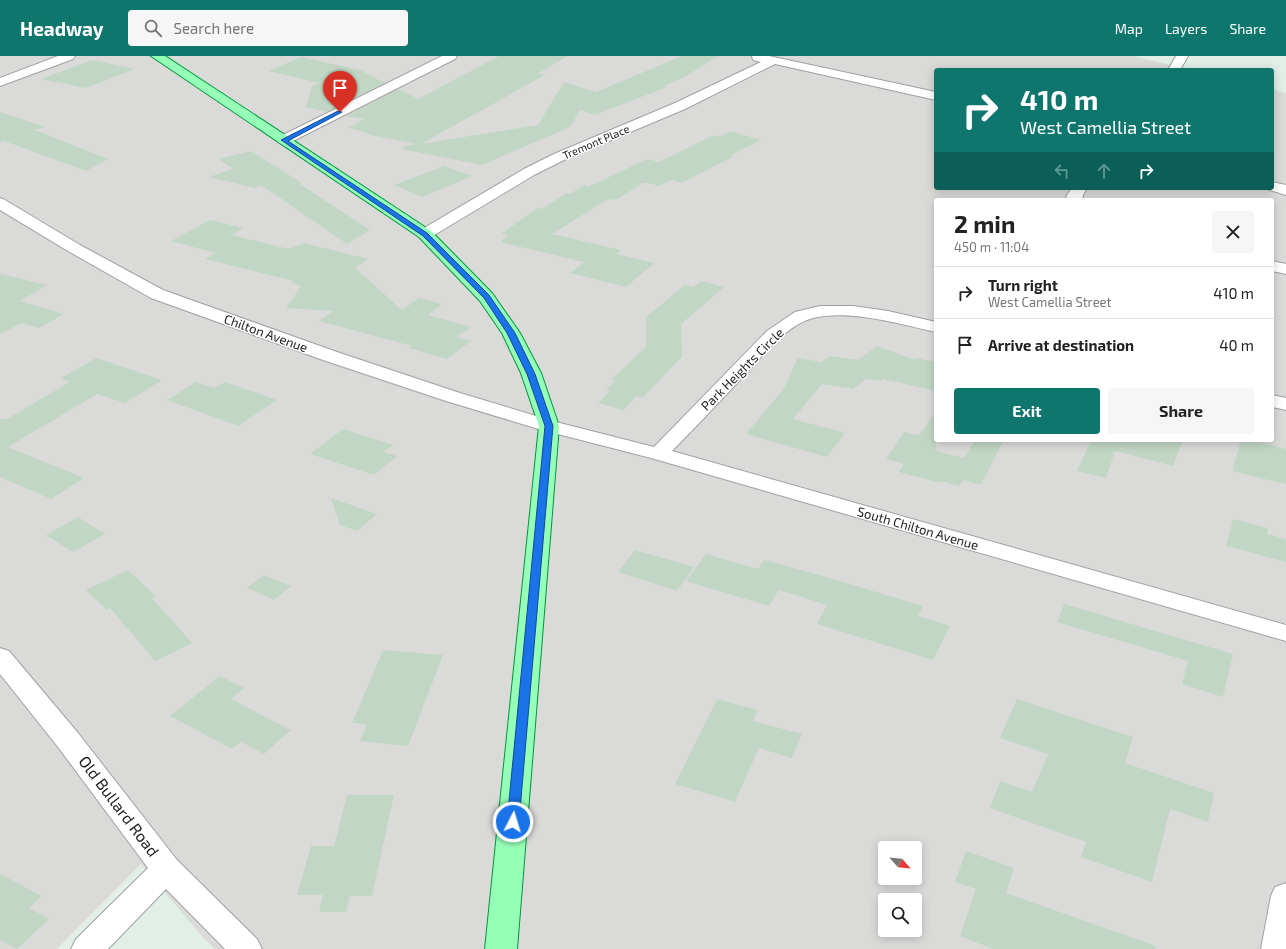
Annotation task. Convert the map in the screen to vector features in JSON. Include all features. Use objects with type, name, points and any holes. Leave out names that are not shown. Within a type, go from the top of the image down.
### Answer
[{"type":"main road","points":[[157,56],[425,234],[486,297],[511,333],[531,374],[549,426],[501,949]]},
{"type":"street","points":[[0,82],[70,56]]},
{"type":"street","points":[[284,140],[451,56]]},
{"type":"street","points":[[752,56],[934,96]]},
{"type":"street","points":[[1175,68],[1182,56]]},
{"type":"street","name":"Tremont Place","points":[[425,234],[530,172],[559,157],[680,106],[772,61]]},
{"type":"street","points":[[1274,187],[1286,190]]},
{"type":"street","name":"Chilton Avenue","points":[[0,203],[157,294],[330,356],[453,397],[549,426]]},
{"type":"street","points":[[1274,266],[1286,269]]},
{"type":"street","name":"Park Heights Circle","points":[[658,454],[772,335],[806,314],[824,310],[854,312],[896,318],[934,327]]},
{"type":"street","points":[[1274,401],[1286,404]]},
{"type":"street","name":"South Chilton Avenue","points":[[549,426],[658,454],[1286,633]]},
{"type":"street","name":"Old Bullard Road","points":[[0,657],[68,740],[166,869],[210,915],[246,949]]},
{"type":"street","points":[[87,949],[166,869]]},
{"type":"street","points":[[1277,949],[1286,896]]},
{"type":"shaded area","points":[[0,56],[1133,56],[1183,68],[934,68],[934,190],[1274,190],[1274,90],[1286,93],[1286,949],[215,949],[200,934],[141,864],[57,949],[0,949]]},
{"type":"building","points":[[499,56],[568,56],[537,74],[545,75],[421,144],[538,125],[564,82],[596,92],[682,56],[718,56],[686,76],[664,86],[667,87],[595,115],[580,110],[570,127],[482,165],[402,149],[402,147],[417,144],[365,134],[368,133],[348,128],[364,119],[346,116],[399,89],[418,99]]},
{"type":"building","points":[[301,57],[360,70],[385,83],[326,112],[306,107],[312,86],[319,83],[268,71]]},
{"type":"building","points":[[92,60],[135,69],[86,88],[41,79]]},
{"type":"building","points":[[0,112],[45,127],[35,130],[108,159],[86,171],[4,141],[0,143]]},
{"type":"building","points":[[730,131],[761,140],[682,183],[672,180],[659,186],[643,183],[616,200],[608,199],[552,234],[621,250],[616,254],[654,263],[626,287],[570,273],[584,262],[500,242],[509,235],[501,234],[537,208],[541,209],[567,193],[570,194],[584,185],[588,187],[647,159],[659,162],[714,135],[719,137]]},
{"type":"building","points":[[251,151],[302,183],[300,184],[370,230],[347,244],[261,185],[255,188],[209,177],[233,169],[219,159]]},
{"type":"building","points":[[444,166],[472,176],[422,197],[394,185]]},
{"type":"building","points":[[210,220],[243,228],[232,235],[289,249],[304,243],[368,259],[355,268],[402,310],[419,298],[442,304],[428,315],[471,327],[457,337],[471,341],[447,359],[409,348],[412,346],[319,321],[333,311],[286,308],[301,286],[292,283],[293,281],[205,259],[215,253],[171,241]]},
{"type":"building","points":[[0,274],[47,285],[20,301],[64,314],[39,328],[22,323],[0,334]]},
{"type":"building","points":[[701,281],[724,287],[681,324],[682,357],[642,398],[637,396],[623,410],[598,403],[610,391],[606,390],[615,381],[611,380],[646,347],[646,317],[685,285],[693,287]]},
{"type":"building","points":[[877,346],[915,360],[916,358],[934,362],[934,391],[883,379],[882,381],[866,379],[853,389],[822,384],[793,419],[845,433],[827,457],[746,434],[783,390],[798,358],[821,362],[830,356],[858,360]]},
{"type":"building","points":[[96,358],[162,380],[125,403],[97,394],[8,447],[84,478],[51,499],[0,477],[0,419],[7,419],[70,382],[61,378]]},
{"type":"building","points":[[196,382],[214,388],[225,382],[277,400],[238,426],[167,400]]},
{"type":"building","points":[[934,415],[934,442],[936,442],[936,451],[964,458],[974,442],[1003,442],[981,485],[963,480],[959,486],[941,481],[940,483],[899,472],[904,464],[886,459],[904,432],[919,435]]},
{"type":"building","points":[[343,429],[393,445],[384,452],[397,456],[374,475],[310,454]]},
{"type":"building","points":[[1090,442],[1182,442],[1173,466],[1115,451],[1106,478],[1077,471]]},
{"type":"building","points":[[1240,442],[1257,442],[1286,449],[1286,484],[1232,471]]},
{"type":"building","points":[[331,498],[377,514],[357,531],[340,525]]},
{"type":"building","points":[[78,517],[105,534],[73,552],[46,535]]},
{"type":"building","points":[[1233,519],[1268,528],[1267,534],[1286,539],[1286,562],[1226,546]]},
{"type":"building","points":[[635,550],[694,567],[677,591],[618,572]]},
{"type":"building","points":[[706,554],[758,569],[764,560],[823,576],[923,606],[918,616],[950,626],[933,660],[817,624],[827,605],[779,590],[769,606],[686,581]]},
{"type":"building","points":[[128,570],[156,596],[152,598],[192,643],[155,661],[110,608],[107,610],[86,590]]},
{"type":"building","points":[[264,575],[291,586],[274,600],[247,588]]},
{"type":"building","points":[[1064,604],[1233,654],[1223,697],[1182,684],[1188,661],[1057,622]]},
{"type":"building","points":[[383,650],[443,655],[408,746],[360,741],[367,724],[352,723]]},
{"type":"building","points":[[220,676],[244,688],[231,699],[291,730],[264,754],[241,742],[232,749],[170,716]]},
{"type":"building","points":[[717,699],[758,710],[753,721],[802,734],[792,758],[759,748],[735,802],[675,784]]},
{"type":"building","points":[[1017,699],[1133,737],[1125,763],[1214,793],[1208,822],[1170,809],[1152,882],[1081,857],[1086,842],[990,808],[1000,781],[1032,792],[1048,754],[1000,738]]},
{"type":"building","points":[[347,795],[394,795],[372,896],[350,896],[346,912],[319,912],[323,895],[297,895],[311,846],[334,846]]},
{"type":"building","points":[[966,851],[1014,868],[1006,893],[1156,946],[1155,949],[993,949],[960,936],[976,889],[955,882]]},
{"type":"building","points":[[0,874],[42,896],[29,908],[49,919],[17,949],[0,940]]},
{"type":"route","points":[[340,112],[284,140],[425,234],[486,297],[511,333],[531,374],[549,426],[513,822]]}]
